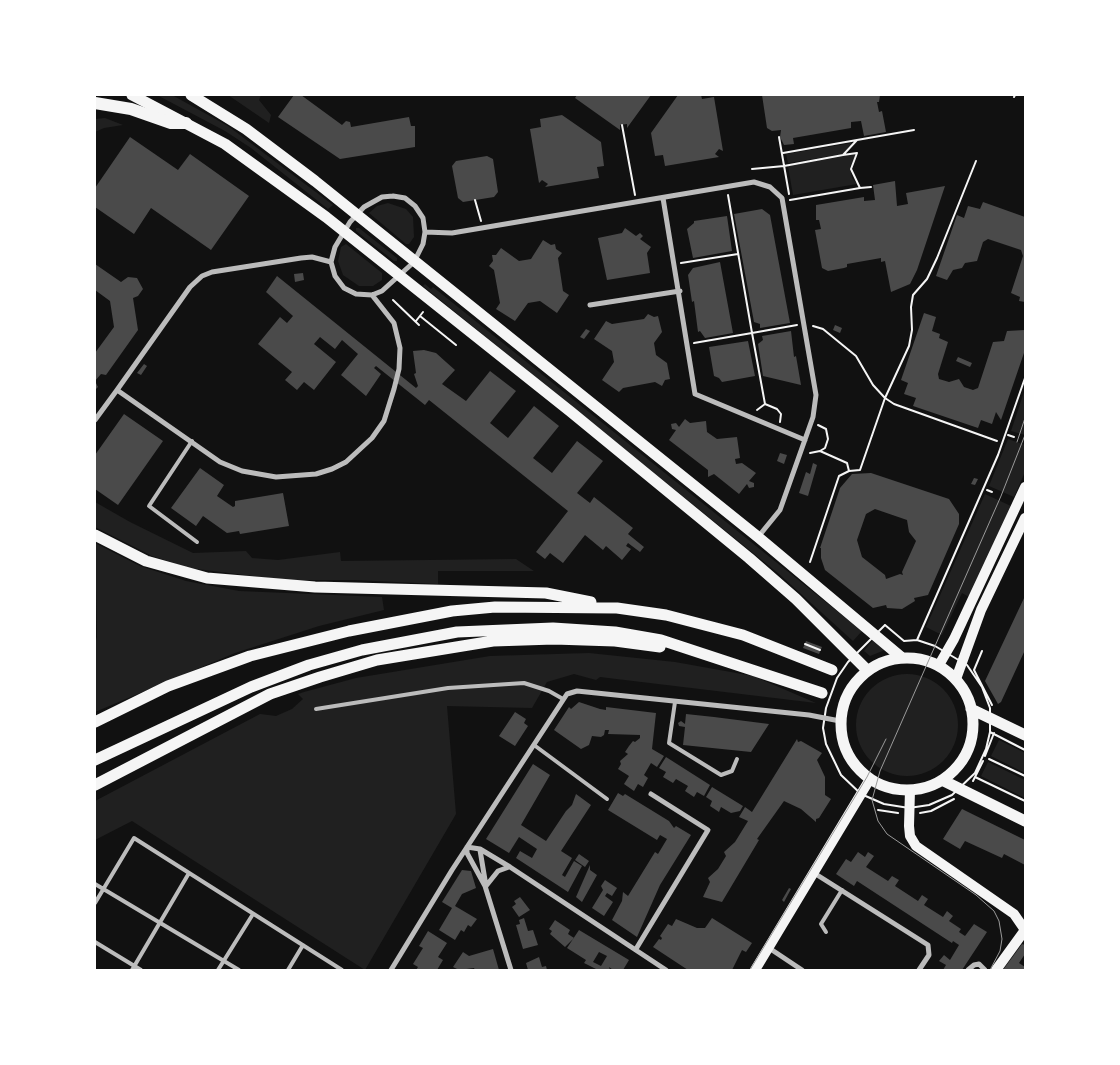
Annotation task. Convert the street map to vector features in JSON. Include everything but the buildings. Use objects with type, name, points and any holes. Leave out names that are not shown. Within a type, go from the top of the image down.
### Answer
[{"type":"highway","points":[[95,103],[131,109],[171,124],[186,123]]},
{"type":"main road","points":[[132,95],[225,144],[344,230],[749,558],[796,599],[851,660],[867,670]]},
{"type":"main road","points":[[190,95],[246,129],[356,215],[758,537],[902,657]]},
{"type":"main road","points":[[939,665],[954,639],[1025,487]]},
{"type":"main road","points":[[956,679],[988,594],[1025,518]]},
{"type":"main road","points":[[95,535],[146,561],[207,578],[315,587],[546,593],[617,608],[666,615],[743,635],[832,670]]},
{"type":"main road","points":[[95,722],[168,686],[241,660],[349,631],[452,611],[495,607],[617,608]]},
{"type":"main road","points":[[95,760],[250,687],[335,658],[407,640],[457,632],[553,628],[616,632],[661,640],[822,692]]},
{"type":"main road","points":[[95,785],[270,694],[320,676],[376,660],[433,649],[493,641],[554,639],[615,641],[712,655]]},
{"type":"main road","points":[[902,657],[922,659],[939,665],[956,679],[967,696],[971,709],[972,735],[968,749],[961,762],[942,780],[928,787],[910,790],[893,789],[870,779],[848,756],[842,742],[840,721],[846,698],[853,685],[867,670],[884,661],[902,657]]},
{"type":"main road","points":[[971,709],[992,714],[1025,735]]},
{"type":"main road","points":[[755,970],[870,779]]},
{"type":"main road","points":[[942,780],[1025,821]]},
{"type":"main road","points":[[910,790],[908,812],[910,836],[916,846],[1014,914],[1025,930],[996,970]]},
{"type":"street","points":[[425,232],[452,233],[754,182],[770,187],[782,198],[816,395],[811,421],[780,510],[758,537]]},
{"type":"street","points":[[393,196],[405,198],[416,206],[423,218],[425,232],[423,244],[414,262],[382,291],[372,295],[356,294],[344,288],[335,276],[331,262],[335,247],[344,230],[356,215],[372,201],[382,197],[393,196]]},
{"type":"street","points":[[663,198],[680,291],[695,394],[805,440]]},
{"type":"street","points":[[95,420],[190,286],[202,276],[212,272],[301,258],[331,262]]},
{"type":"street","points":[[590,304],[680,291]]},
{"type":"street","points":[[118,390],[220,462],[242,471],[276,477],[316,474],[332,469],[346,462],[372,438],[384,421],[390,406],[399,368],[400,348],[394,323],[372,295]]},
{"type":"street","points":[[391,970],[467,847],[563,699],[571,692],[577,691],[809,715],[840,721]]},
{"type":"street","points":[[636,949],[708,830],[651,794]]},
{"type":"street","points":[[467,847],[480,849],[510,867],[666,970]]},
{"type":"street","points":[[467,847],[467,852],[486,886]]},
{"type":"street","points":[[480,849],[486,886],[511,970]]},
{"type":"street","points":[[486,886],[494,873],[510,867]]},
{"type":"street","points":[[814,873],[928,945],[929,955],[919,970]]},
{"type":"street","points":[[769,948],[802,970]]},
{"type":"street","points":[[968,970],[974,964],[979,964],[985,970]]},
{"type":"lane","points":[[192,442],[148,506],[197,542]]},
{"type":"lane","points":[[316,709],[448,688],[524,683],[549,690],[563,699]]},
{"type":"lane","points":[[675,702],[668,743],[721,775],[732,771],[737,759]]},
{"type":"lane","points":[[534,746],[608,799]]},
{"type":"lane","points":[[95,903],[134,838],[342,970]]},
{"type":"lane","points":[[134,968],[189,873]]},
{"type":"lane","points":[[95,884],[238,970]]},
{"type":"lane","points":[[826,932],[821,924],[842,890]]},
{"type":"lane","points":[[218,970],[253,914]]},
{"type":"lane","points":[[95,942],[134,968],[142,970]]},
{"type":"lane","points":[[288,970],[303,945]]},
{"type":"path","points":[[622,125],[636,202]]},
{"type":"path","points":[[783,153],[914,130]]},
{"type":"path","points":[[779,137],[790,200]]},
{"type":"path","points":[[843,155],[857,140]]},
{"type":"path","points":[[752,169],[784,166],[857,153],[851,169],[860,188]]},
{"type":"path","points":[[810,562],[839,476],[850,471],[860,470],[885,398],[909,346],[912,330],[911,307],[913,295],[927,279],[937,258],[976,161]]},
{"type":"path","points":[[687,344],[752,333],[726,187]]},
{"type":"path","points":[[782,202],[871,187]]},
{"type":"path","points":[[474,200],[482,228]]},
{"type":"path","points":[[675,264],[738,254]]},
{"type":"path","points":[[393,300],[419,325]]},
{"type":"path","points":[[416,322],[423,312]]},
{"type":"path","points":[[420,316],[456,345]]},
{"type":"path","points":[[884,625],[904,640],[917,640],[998,455],[1025,378]]},
{"type":"path","points":[[885,398],[894,404],[997,441]]},
{"type":"path","points":[[811,421],[826,429],[828,439],[825,448],[820,451],[847,464],[850,471]]},
{"type":"path","points":[[1008,434],[1014,437]]},
{"type":"path","points":[[987,490],[992,492]]},
{"type":"path","points":[[826,708],[837,678],[851,660],[876,635]]},
{"type":"path","points":[[805,644],[820,650]]},
{"type":"path","points":[[982,651],[974,670],[992,714]]},
{"type":"path","points":[[878,810],[931,811],[963,790],[973,776],[983,757],[990,732],[992,714],[982,687],[967,665]]},
{"type":"path","points":[[823,728],[826,744],[834,765],[849,785],[861,794],[908,812],[940,802],[963,790],[994,733]]},
{"type":"path","points":[[990,732],[1025,750]]},
{"type":"path","points":[[989,759],[1025,776]]},
{"type":"path","points":[[973,776],[1025,801]]},
{"type":"shaded area","points":[[157,95],[172,95],[228,126],[333,205],[328,209],[251,148],[225,131]]},
{"type":"shaded area","points":[[228,95],[261,95],[259,100],[271,115],[269,123]]},
{"type":"shaded area","points":[[105,118],[123,125],[104,128],[95,132],[95,119]]},
{"type":"shaded area","points":[[852,143],[843,154],[788,163],[786,154]]},
{"type":"shaded area","points":[[856,154],[850,167],[852,178],[857,184],[793,195],[788,166]]},
{"type":"shaded area","points":[[388,203],[406,209],[413,217],[414,237],[409,244],[406,244],[369,213],[377,206]]},
{"type":"shaded area","points":[[356,228],[359,228],[397,258],[397,261],[394,261],[356,231]]},
{"type":"shaded area","points":[[346,244],[382,273],[382,280],[373,286],[359,286],[343,275],[338,261],[341,247]]},
{"type":"shaded area","points":[[425,284],[431,289],[433,287],[862,631],[853,641],[779,574],[423,286]]},
{"type":"shaded area","points":[[1025,389],[1025,435],[1011,431]]},
{"type":"shaded area","points":[[1008,439],[1025,445],[1025,472],[1014,497],[989,486]]},
{"type":"shaded area","points":[[985,494],[1011,506],[969,597],[962,593],[942,635],[926,627]]},
{"type":"shaded area","points":[[95,502],[130,522],[193,553],[246,551],[252,558],[278,560],[340,552],[341,561],[516,559],[534,571],[438,571],[438,584],[354,580],[284,580],[189,568],[152,556],[95,527]]},
{"type":"shaded area","points":[[95,543],[140,566],[186,581],[239,591],[382,597],[384,610],[319,626],[235,653],[95,712],[95,644],[97,637]]},
{"type":"shaded area","points":[[873,640],[885,650],[870,656],[864,651]]},
{"type":"shaded area","points":[[589,653],[675,662],[753,676],[816,703],[600,677],[596,680],[574,674],[547,682],[532,708],[447,706],[456,814],[365,970],[132,821],[95,840],[95,801],[260,714],[276,716],[292,709],[303,699],[298,694],[356,678],[490,656]]},
{"type":"shaded area","points":[[907,674],[926,678],[943,689],[954,706],[958,725],[954,744],[943,761],[926,772],[907,776],[888,772],[871,761],[860,744],[856,725],[860,706],[871,689],[888,678]]},
{"type":"shaded area","points":[[999,740],[1025,753],[1025,773],[991,756]]},
{"type":"shaded area","points":[[988,762],[1025,780],[1025,798],[981,776]]},
{"type":"tram line","points":[[1017,442],[1025,418]]},
{"type":"tram line","points":[[990,970],[1000,951],[1002,939],[999,921],[994,911],[976,895],[887,834],[878,821],[872,800],[880,771],[1001,496],[1025,435]]},
{"type":"tram line","points":[[750,970],[867,777],[886,739]]}]
